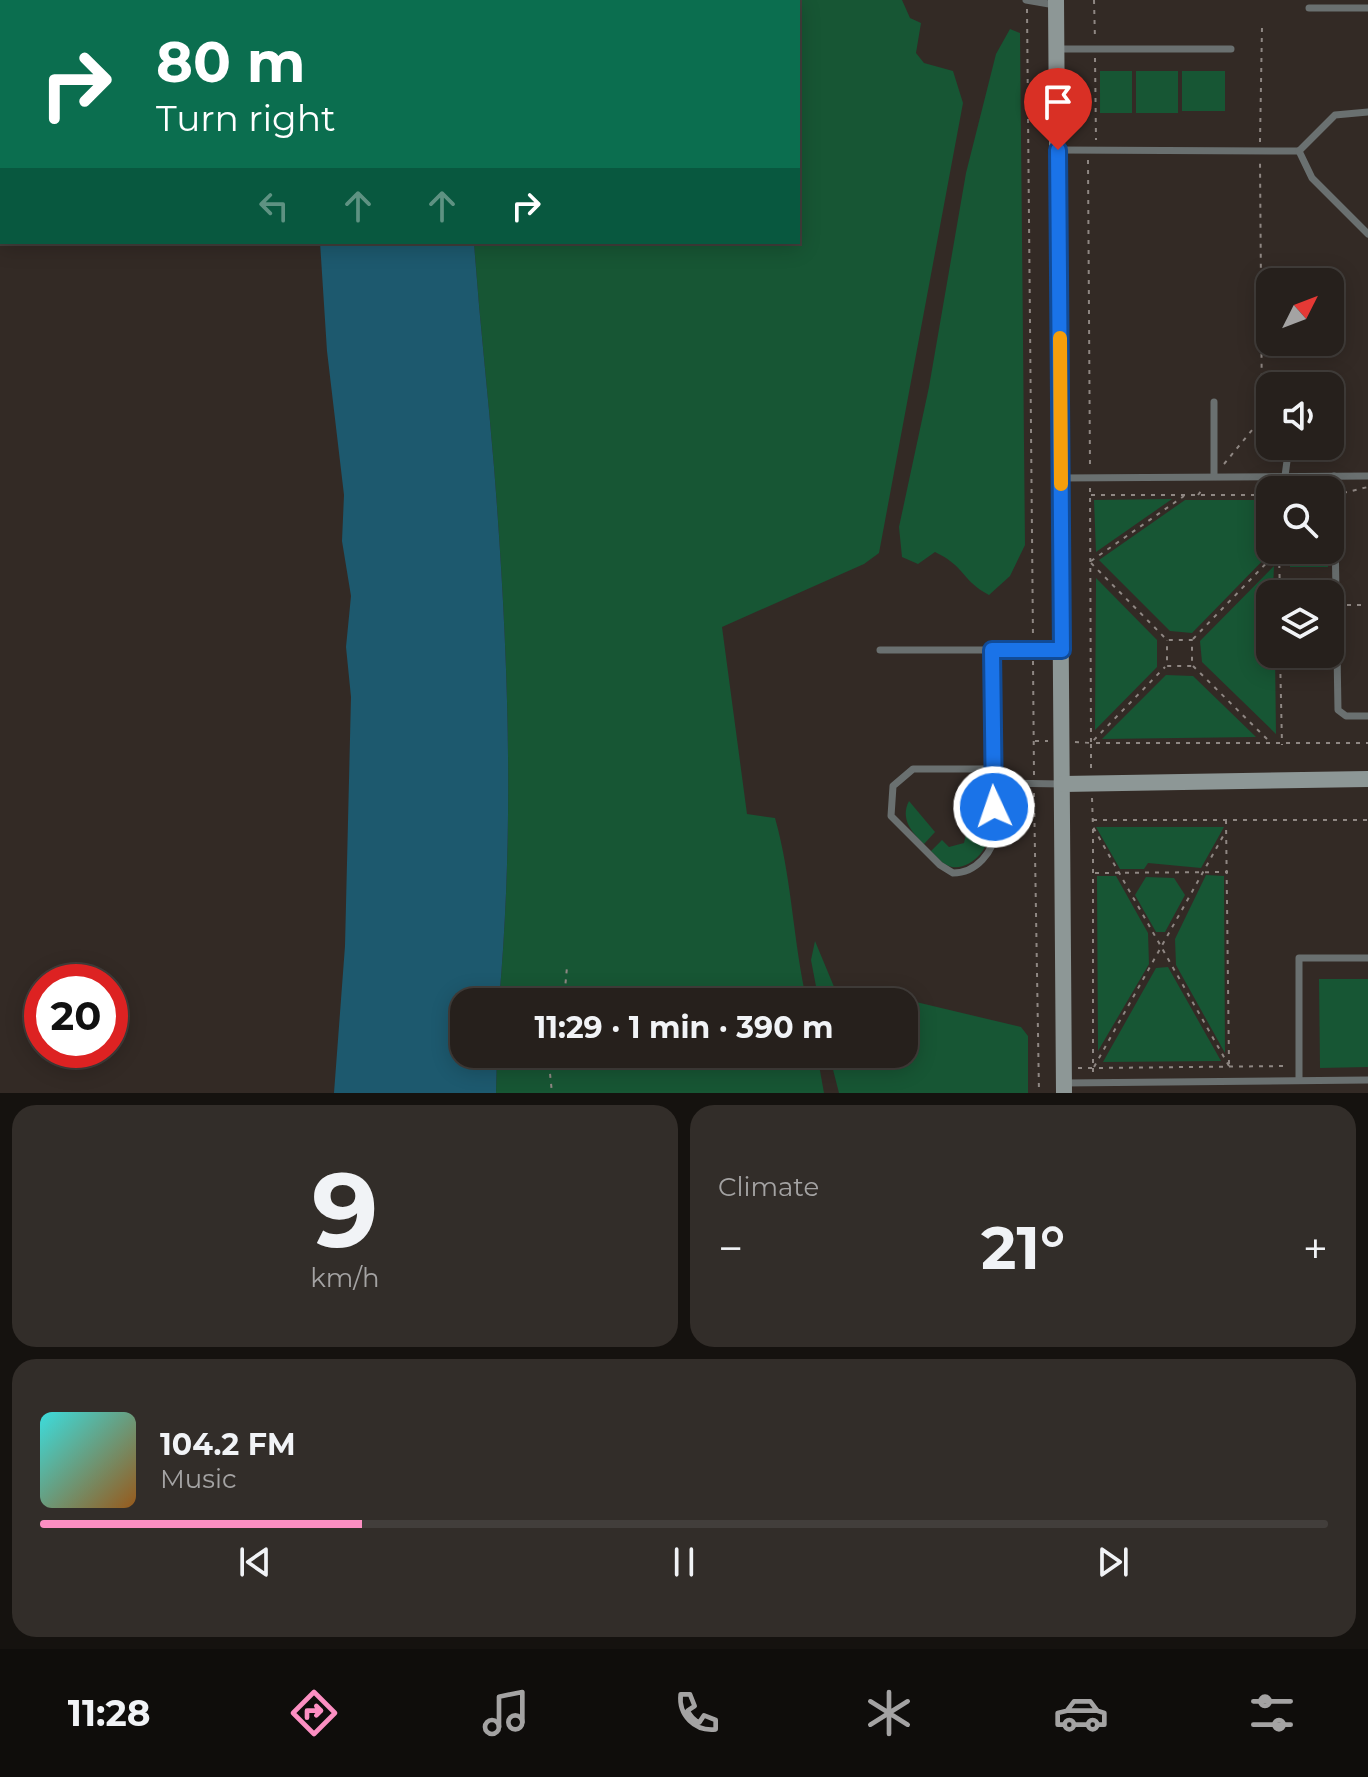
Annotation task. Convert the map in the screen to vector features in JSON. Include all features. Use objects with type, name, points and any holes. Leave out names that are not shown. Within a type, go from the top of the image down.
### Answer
[{"type":"street","points":[[1056,2],[1064,1088]]},
{"type":"street","points":[[1063,784],[1368,779]]},
{"type":"lane","points":[[1027,0],[1056,2]]},
{"type":"lane","points":[[1309,8],[1343,4],[1368,8]]},
{"type":"lane","points":[[1057,49],[1231,49]]},
{"type":"lane","points":[[1058,150],[1299,151],[1335,115],[1368,112]]},
{"type":"lane","points":[[1299,151],[1312,178],[1368,234]]},
{"type":"lane","points":[[1214,402],[1214,476]]},
{"type":"lane","points":[[1285,476],[1287,460]]},
{"type":"lane","points":[[1061,478],[1256,476]]},
{"type":"lane","points":[[1344,476],[1368,476]]},
{"type":"lane","points":[[1336,564],[1338,710],[1346,716],[1368,716]]},
{"type":"lane","points":[[880,650],[1062,650]]},
{"type":"lane","points":[[991,769],[913,769],[893,786],[891,816],[946,870],[967,871],[988,854],[995,839],[991,769],[992,650]]},
{"type":"lane","points":[[992,783],[1063,784]]},
{"type":"lane","points":[[1299,1080],[1299,958],[1368,958]]},
{"type":"lane","points":[[1282,1080],[1283,1093]]},
{"type":"lane","points":[[1064,1088],[1094,1083],[1368,1080]]},
{"type":"path","points":[[1027,0],[1039,1093]]},
{"type":"path","points":[[1094,0],[1097,142],[1088,157],[1094,1083]]},
{"type":"path","points":[[1198,495],[1262,418],[1262,27]]},
{"type":"path","points":[[1344,492],[1368,487]]},
{"type":"path","points":[[1090,495],[1256,495]]},
{"type":"path","points":[[1090,562],[1185,495]]},
{"type":"path","points":[[1090,562],[1167,640],[1167,666],[1091,743]]},
{"type":"path","points":[[1192,666],[1192,640],[1266,564]]},
{"type":"path","points":[[1167,640],[1192,640]]},
{"type":"path","points":[[1167,666],[1192,666],[1273,744]]},
{"type":"path","points":[[1280,668],[1282,745]]},
{"type":"path","points":[[1091,743],[1368,743]]},
{"type":"path","points":[[1092,820],[1368,820]]},
{"type":"path","points":[[1226,820],[1229,1066]]},
{"type":"path","points":[[1093,827],[1229,1066]]},
{"type":"path","points":[[1093,1068],[1226,831]]},
{"type":"path","points":[[1093,873],[1228,872]]},
{"type":"path","points":[[562,988],[567,967]]},
{"type":"path","points":[[1093,1068],[1299,1065]]},
{"type":"path","points":[[549,1068],[552,1093]]},
{"type":"green space","points":[[800,0],[902,0],[910,18],[921,23],[916,53],[924,63],[953,71],[963,103],[879,553],[864,564],[722,627],[747,814],[775,818],[804,988],[500,988],[507,868],[508,734],[494,467],[474,244],[800,244]]},
{"type":"green space","points":[[1010,29],[1020,33],[1025,545],[1010,576],[989,595],[935,552],[918,564],[902,557],[899,527],[929,387],[966,173],[996,54]]},
{"type":"green space","points":[[1100,71],[1132,71],[1132,113],[1100,113]]},
{"type":"green space","points":[[1136,71],[1178,71],[1178,113],[1136,113]]},
{"type":"green space","points":[[1182,71],[1225,71],[1225,111],[1182,111]]},
{"type":"green space","points":[[1172,499],[1096,552],[1094,500]]},
{"type":"green space","points":[[1185,500],[1256,500],[1256,564],[1259,564],[1192,633],[1170,631],[1099,560]]},
{"type":"green space","points":[[1290,564],[1328,564],[1328,567],[1290,567]]},
{"type":"green space","points":[[1274,566],[1273,580],[1260,580]]},
{"type":"green space","points":[[1096,578],[1157,640],[1157,667],[1095,730]]},
{"type":"green space","points":[[1256,584],[1256,668],[1275,668],[1276,734],[1202,662],[1200,641]]},
{"type":"green space","points":[[1166,675],[1193,676],[1256,737],[1102,739]]},
{"type":"green space","points":[[909,801],[935,832],[924,844],[906,819]]},
{"type":"green space","points":[[972,808],[989,828],[987,842],[979,855],[967,865],[949,866],[931,851],[942,840],[949,847],[964,843],[967,830],[959,821]]},
{"type":"green space","points":[[1096,827],[1224,827],[1201,868],[1148,863],[1144,869],[1120,869]]},
{"type":"green space","points":[[1206,875],[1224,876],[1225,1053],[1176,965],[1175,939]]},
{"type":"green space","points":[[1097,876],[1116,876],[1148,933],[1149,964],[1098,1051]]},
{"type":"green space","points":[[1146,877],[1174,878],[1185,895],[1165,932],[1156,932],[1135,895]]},
{"type":"green space","points":[[815,941],[835,988],[816,988],[811,960]]},
{"type":"green space","points":[[1168,967],[1221,1061],[1103,1062],[1156,968]]},
{"type":"green space","points":[[1319,979],[1368,979],[1368,1067],[1320,1068]]},
{"type":"green space","points":[[918,1002],[1021,1027],[1028,1036],[1028,1093],[839,1093],[833,1068],[918,1068]]},
{"type":"green space","points":[[497,1068],[820,1068],[824,1093],[496,1093]]},
{"type":"water","points":[[320,244],[474,244],[499,534],[508,734],[507,868],[500,988],[450,988],[450,1068],[497,1068],[496,1093],[334,1093],[345,946],[351,697],[346,647],[351,596],[342,541],[344,495],[327,351]]},
{"type":"slow traffic","points":[[1060,338],[1061,484]]},
{"type":"route","points":[[994,807],[991,769],[992,650],[1062,650],[1058,150]]}]
